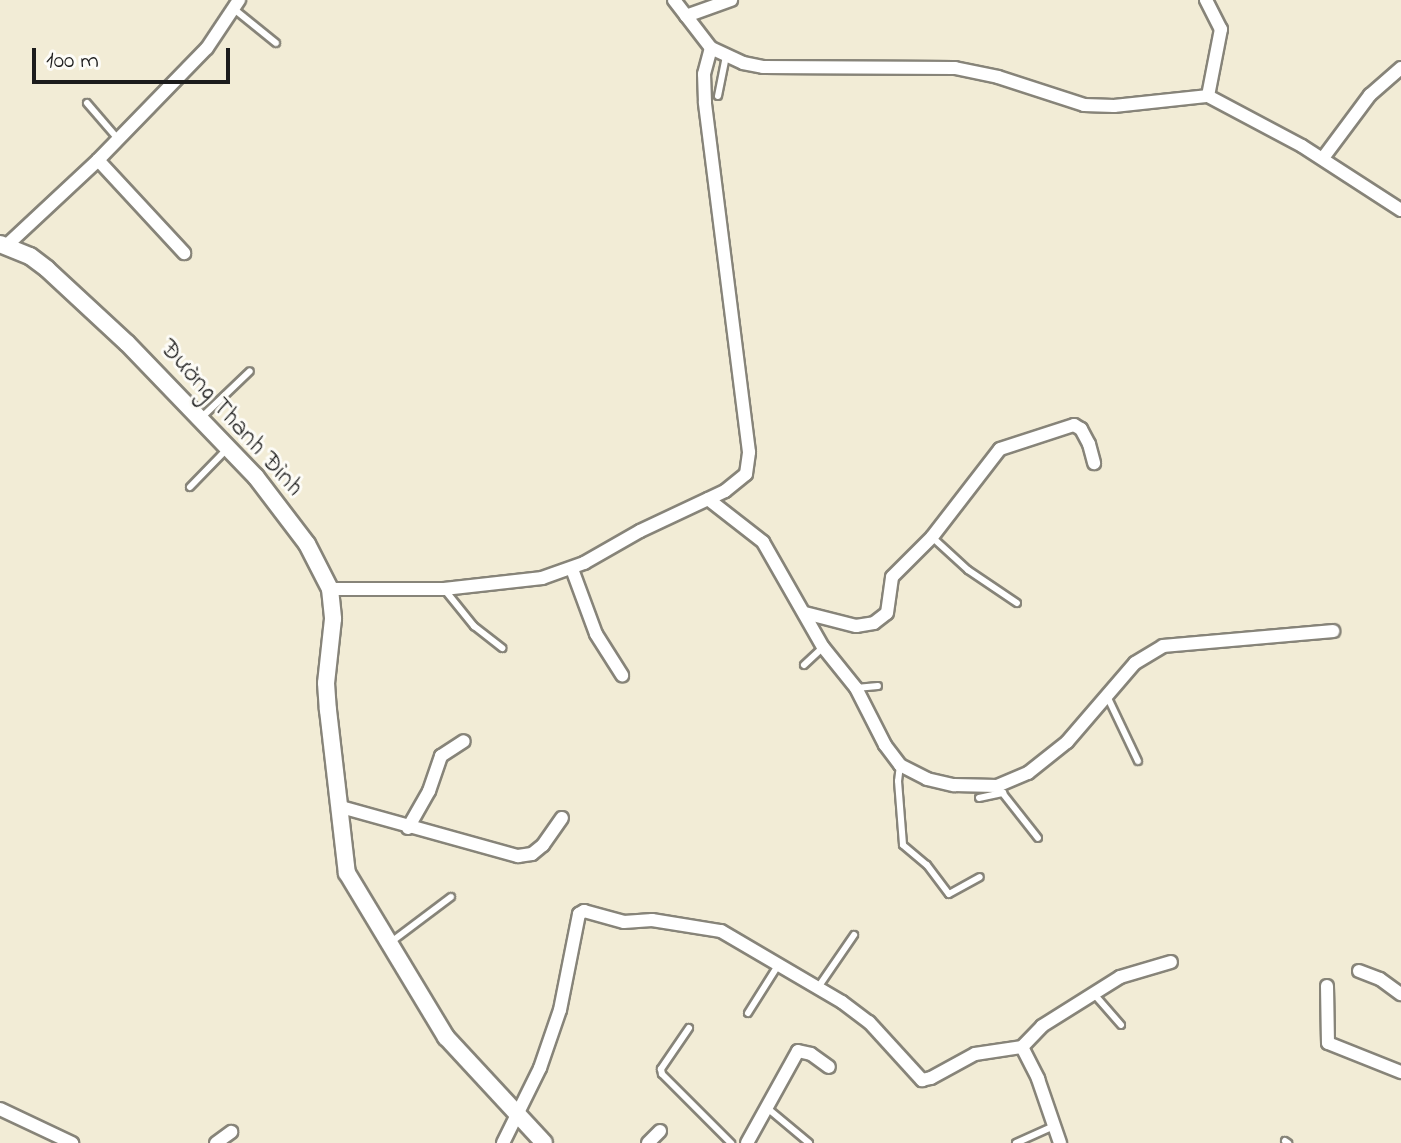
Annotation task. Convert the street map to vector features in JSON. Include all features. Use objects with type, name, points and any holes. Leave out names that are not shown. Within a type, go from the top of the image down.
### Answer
[{"type":"street","points":[[674,0],[711,48],[743,63],[783,69],[955,68],[998,77],[1084,105],[1114,106],[1208,96],[1323,158],[1401,210]]},
{"type":"street","points":[[686,16],[731,0]]},
{"type":"street","points":[[1206,0],[1221,29],[1208,96]]},
{"type":"street","points":[[4,244],[98,160],[207,48],[236,4]]},
{"type":"street","points":[[330,589],[444,589],[513,584],[572,569],[640,531],[739,483],[750,464],[705,102],[704,74],[711,48]]},
{"type":"street","points":[[1323,158],[1370,95],[1401,68]]},
{"type":"street","points":[[98,160],[184,253]]},
{"type":"street","name":"Đường Thanh Đình","points":[[4,244],[47,269],[202,417],[307,544],[330,589],[333,619],[327,696],[347,873],[446,1037],[544,1143]]},
{"type":"street","points":[[805,613],[856,626],[874,623],[889,608],[892,577],[932,537],[1000,449],[1074,425],[1081,429],[1089,444],[1094,463]]},
{"type":"street","points":[[708,499],[763,542],[823,647],[856,688],[885,745],[900,765],[927,779],[954,785],[1000,790],[1028,773],[1051,756],[1090,716],[1106,692],[1135,663],[1163,646],[1333,631]]},
{"type":"street","points":[[572,569],[596,634],[622,675]]},
{"type":"street","points":[[408,828],[429,791],[441,756],[464,741]]},
{"type":"street","points":[[341,807],[518,856],[532,854],[543,845],[562,818]]},
{"type":"street","points":[[503,1143],[540,1068],[560,1010],[581,912],[624,922],[652,920],[721,931],[819,986],[869,1022],[922,1080],[975,1054],[1022,1047],[1042,1026],[1094,994],[1144,967],[1171,962]]},
{"type":"street","points":[[1359,971],[1380,979],[1401,994]]},
{"type":"street","points":[[1327,986],[1328,1043],[1401,1072]]},
{"type":"street","points":[[1022,1047],[1056,1125],[1060,1143]]},
{"type":"street","points":[[747,1143],[798,1051],[811,1054],[829,1067]]},
{"type":"street","points":[[0,1109],[72,1143]]},
{"type":"street","points":[[648,1143],[660,1131]]},
{"type":"street","points":[[216,1143],[231,1132]]},
{"type":"lane","points":[[236,4],[276,43]]},
{"type":"lane","points":[[718,96],[726,56]]},
{"type":"lane","points":[[87,103],[118,139]]},
{"type":"lane","points":[[202,417],[250,371]]},
{"type":"lane","points":[[190,487],[229,447]]},
{"type":"lane","points":[[932,537],[968,570],[1017,603]]},
{"type":"lane","points":[[444,589],[474,626],[502,648]]},
{"type":"lane","points":[[804,665],[823,647]]},
{"type":"lane","points":[[856,688],[878,686]]},
{"type":"lane","points":[[1106,692],[1138,761]]},
{"type":"lane","points":[[900,765],[901,831],[909,853],[927,865],[949,894],[980,877]]},
{"type":"lane","points":[[979,798],[1000,790],[1038,838]]},
{"type":"lane","points":[[388,944],[451,897]]},
{"type":"lane","points":[[819,986],[854,935]]},
{"type":"lane","points":[[748,1013],[779,964]]},
{"type":"lane","points":[[1094,994],[1121,1025]]},
{"type":"lane","points":[[689,1028],[666,1061],[662,1074],[731,1143]]},
{"type":"lane","points":[[766,1107],[809,1143]]},
{"type":"lane","points":[[1016,1143],[1056,1125]]}]
